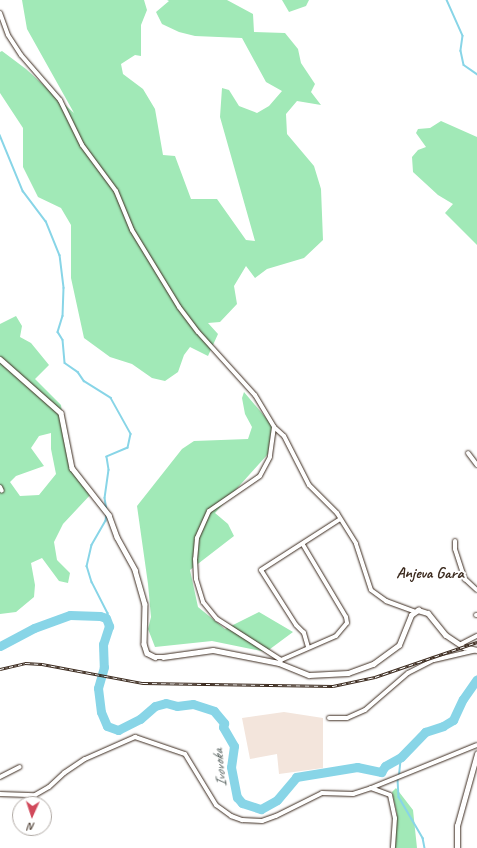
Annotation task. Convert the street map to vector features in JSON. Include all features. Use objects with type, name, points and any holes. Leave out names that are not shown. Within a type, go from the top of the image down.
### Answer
[{"type":"street","points":[[0,13],[1,21],[17,50],[35,74],[60,100],[82,145],[116,191],[136,236],[180,307],[198,332],[255,395],[274,427],[284,436],[308,485],[340,519],[356,544],[371,590],[386,601],[414,611],[428,613],[446,635],[461,644],[477,650]]},
{"type":"street","points":[[0,359],[20,380],[56,406],[63,422],[72,468],[109,515],[117,537],[135,570],[145,604],[144,644],[147,653],[154,657],[163,657],[213,650],[280,662],[308,647],[336,636],[347,623],[346,617],[303,545]]},
{"type":"street","points":[[274,427],[270,456],[260,476],[210,511],[197,538],[195,558],[196,579],[203,602],[218,619],[280,662],[309,675],[348,673],[362,669],[378,661],[399,645],[414,611]]},
{"type":"street","points":[[468,453],[477,465]]},
{"type":"street","points":[[308,647],[304,633],[296,626],[261,570],[303,545],[340,519]]},
{"type":"street","points":[[455,541],[455,549],[465,579],[477,590]]},
{"type":"street","points":[[461,644],[477,636]]},
{"type":"street","points":[[329,718],[347,718],[365,710],[408,673],[434,660],[477,650]]},
{"type":"street","points":[[0,794],[35,795],[49,787],[64,773],[85,759],[105,748],[135,737],[185,754],[216,805],[231,816],[242,820],[262,821],[276,816],[289,808],[322,793],[353,794],[403,776],[477,745]]},
{"type":"street","points":[[457,848],[457,826],[477,754]]},
{"type":"street","points":[[0,777],[20,767]]},
{"type":"street","points":[[371,788],[390,794],[395,818],[394,848]]},
{"type":"shaded area","points":[[284,712],[323,718],[323,768],[279,774],[277,754],[250,759],[242,718]]},
{"type":"green space","points":[[22,0],[144,0],[147,10],[141,25],[141,56],[135,55],[121,64],[123,74],[143,89],[155,109],[163,155],[175,156],[191,199],[217,199],[246,240],[255,241],[220,117],[222,88],[229,90],[239,106],[257,113],[269,106],[282,91],[266,82],[242,38],[195,36],[179,32],[162,24],[156,12],[169,1],[167,0],[227,0],[253,14],[254,32],[285,33],[298,49],[301,63],[315,84],[311,92],[321,105],[297,101],[286,114],[287,134],[314,166],[321,189],[323,240],[304,258],[267,269],[255,278],[246,266],[234,286],[237,304],[220,322],[208,323],[218,334],[208,356],[190,347],[184,355],[178,372],[165,381],[152,378],[132,364],[110,357],[84,338],[71,278],[71,225],[61,208],[38,197],[23,167],[23,128],[0,93],[0,52],[2,51],[26,69],[74,113],[27,29]]},
{"type":"green space","points":[[282,0],[309,0],[306,6],[289,12]]},
{"type":"green space","points":[[441,121],[477,137],[477,245],[445,213],[453,204],[438,195],[413,172],[412,157],[418,150],[426,147],[416,133],[418,129],[430,128]]},
{"type":"green space","points":[[16,316],[22,326],[20,337],[31,343],[49,365],[35,379],[61,405],[68,459],[92,493],[63,524],[54,542],[57,560],[70,573],[68,583],[59,581],[42,558],[31,563],[35,585],[34,597],[16,612],[0,614],[0,324]],"holes":[[[51,433],[51,449],[56,474],[39,495],[20,496],[10,482],[16,476],[44,466],[31,448],[39,436]]]},
{"type":"green space","points":[[244,392],[272,425],[268,454],[215,513],[228,524],[234,536],[190,570],[198,607],[225,629],[259,612],[293,632],[266,652],[212,641],[155,647],[148,629],[151,617],[137,506],[182,449],[194,441],[248,439],[252,427],[245,414],[242,398]]},
{"type":"green space","points":[[396,788],[413,810],[417,848],[395,848],[397,814],[392,792]]},
{"type":"waterway","points":[[447,0],[463,36],[461,51],[464,65],[477,74]]},
{"type":"waterway","points":[[0,135],[23,191],[46,221],[60,255],[64,288],[63,316],[58,332],[63,340],[65,363],[78,372],[84,381],[111,398],[131,434],[128,448],[107,457],[109,470],[105,498],[107,510]]},
{"type":"waterway","points":[[107,514],[106,521],[92,545],[87,566],[92,582],[108,613],[108,622]]},
{"type":"waterway","name":"Ivovoka","points":[[0,646],[34,628],[70,615],[100,616],[106,618],[109,626],[103,644],[104,667],[98,688],[101,712],[107,726],[118,730],[140,719],[155,706],[166,703],[177,706],[193,704],[214,711],[224,723],[223,727],[234,746],[231,767],[237,797],[242,803],[261,809],[277,800],[296,777],[357,767],[381,772],[385,766],[401,757],[425,732],[443,726],[453,720],[463,699],[477,679]]},
{"type":"waterway","points":[[399,775],[401,757]]},
{"type":"waterway","points":[[398,779],[399,797],[423,838],[425,848]]},
{"type":"railway","points":[[0,669],[25,663],[42,664],[143,683],[333,686],[375,677],[477,642]]},
{"type":"district","name":"Anjeva Gara","points":[[430,573]]}]
